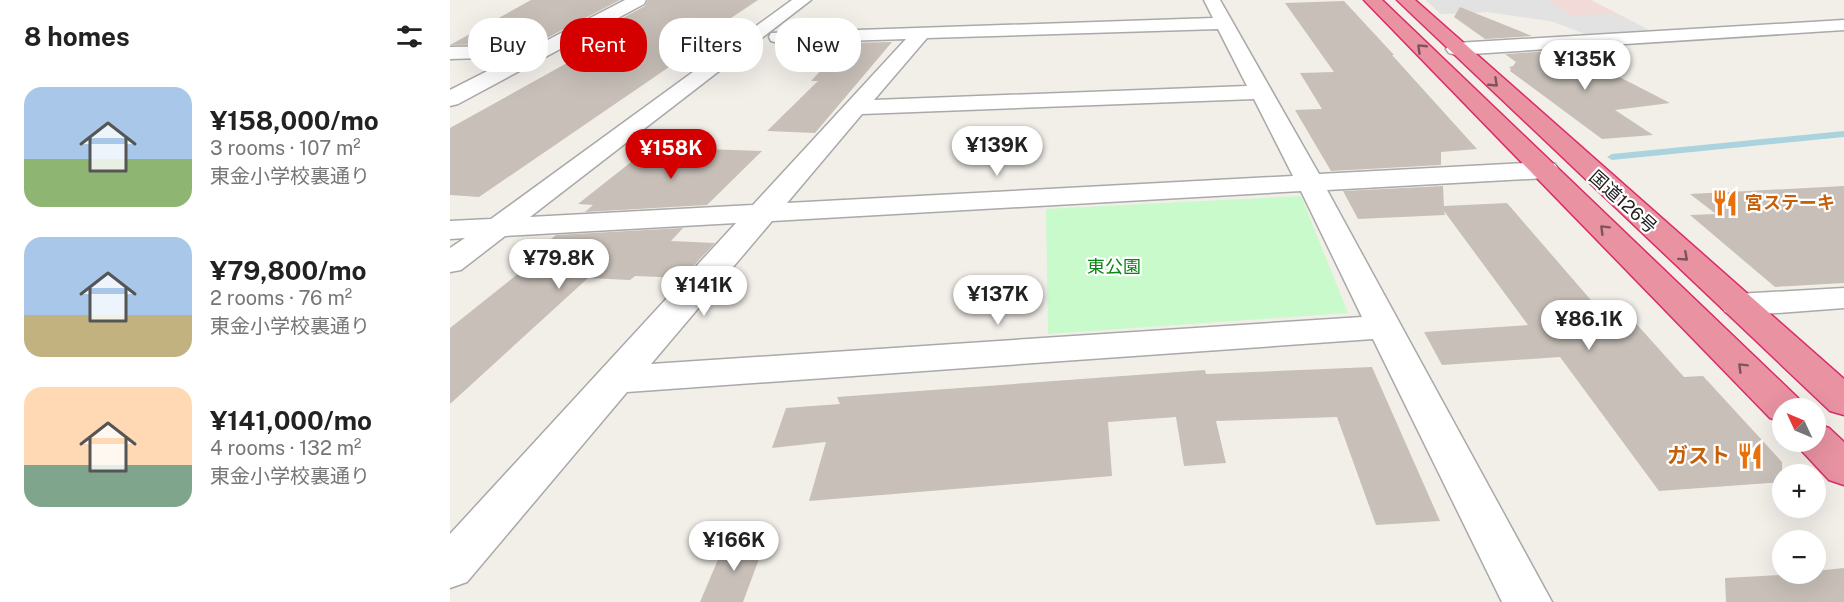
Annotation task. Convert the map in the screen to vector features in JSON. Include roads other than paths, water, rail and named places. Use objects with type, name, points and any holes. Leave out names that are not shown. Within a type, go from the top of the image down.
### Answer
[{"type":"highway","name":"国道126号","points":[[1372,0],[1774,398]]},
{"type":"highway","name":"国道126号","points":[[1405,0],[1844,401]]},
{"type":"highway","points":[[1826,450],[1844,468]]},
{"type":"street","points":[[548,47],[638,0]]},
{"type":"street","points":[[450,263],[803,0]]},
{"type":"street","points":[[861,35],[1218,12],[1310,183],[1527,602]]},
{"type":"street","points":[[1456,49],[1844,25]]},
{"type":"street","points":[[450,567],[921,33]]},
{"type":"street","points":[[450,53],[468,52]]},
{"type":"street","points":[[450,99],[501,72]]},
{"type":"street","points":[[855,108],[1262,93]]},
{"type":"street","points":[[450,230],[1545,170]]},
{"type":"street","points":[[1737,305],[1844,298]]},
{"type":"street","points":[[615,380],[1384,327]]},
{"type":"waterway","points":[[1612,157],[1844,134]]},
{"type":"place","name":"宮ステーキ","points":[[1725,203]]},
{"type":"place","name":"ガスト","points":[[1750,456]]},
{"type":"park label","name":"東公園","points":[[1114,267]]}]
